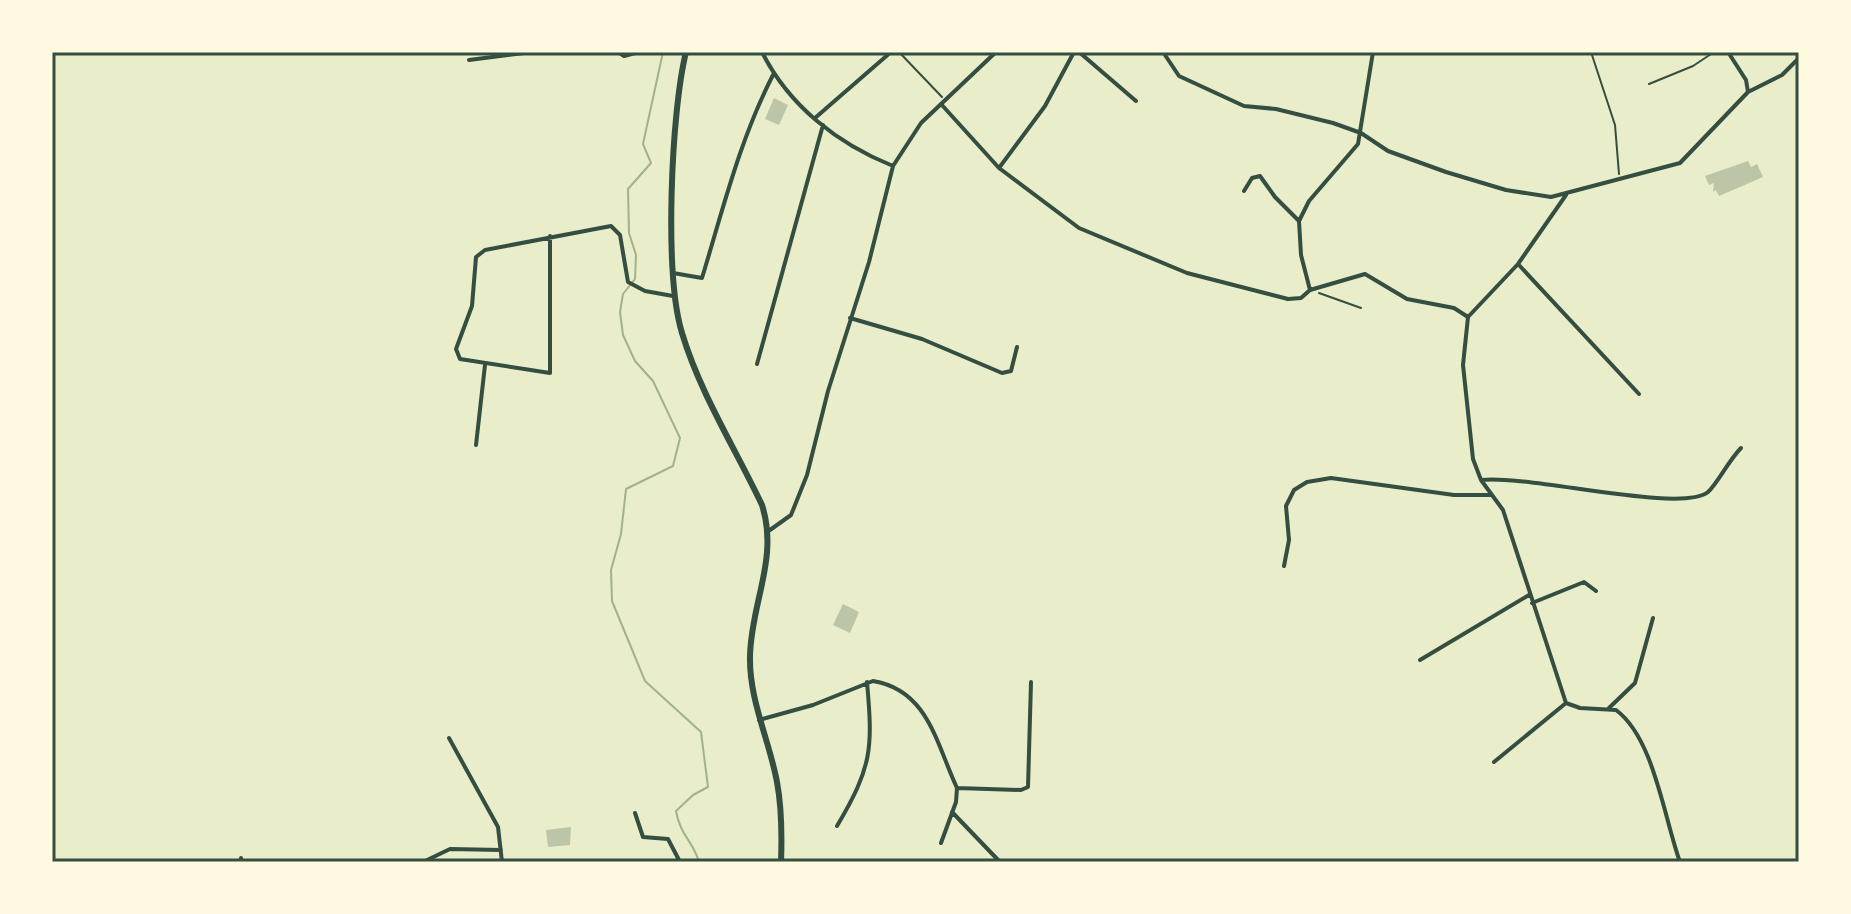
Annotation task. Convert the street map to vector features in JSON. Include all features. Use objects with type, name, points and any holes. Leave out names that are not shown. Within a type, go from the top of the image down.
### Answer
[{"type":"main road","points":[[686,52],[677,105],[673,296],[688,350],[758,497],[770,530],[770,551],[750,657],[759,720],[777,781],[782,828],[781,862]]},
{"type":"street","points":[[469,60],[532,52]]},
{"type":"street","points":[[618,52],[631,56],[639,52]]},
{"type":"street","points":[[815,118],[891,52]]},
{"type":"street","points":[[770,530],[791,515],[800,497],[850,318],[869,262],[893,166],[914,132],[996,52]]},
{"type":"street","points":[[999,168],[1045,106],[1077,52],[1136,101]]},
{"type":"street","points":[[1163,52],[1179,76],[1244,106],[1291,112],[1361,133],[1377,146],[1446,172],[1538,196],[1566,195],[1685,160],[1748,92],[1782,75],[1799,58]]},
{"type":"street","points":[[1310,290],[1301,255],[1299,221],[1309,201],[1356,148],[1373,52]]},
{"type":"street","points":[[1728,52],[1746,80],[1748,92]]},
{"type":"street","points":[[765,53],[773,75],[815,118],[850,147],[893,166]]},
{"type":"street","points":[[673,273],[702,278],[713,231],[754,111],[773,75]]},
{"type":"street","points":[[944,103],[999,168],[1073,225],[1152,259],[1288,299],[1301,298],[1310,290],[1365,274],[1407,299],[1454,308],[1468,317]]},
{"type":"street","points":[[757,364],[823,125]]},
{"type":"street","points":[[1244,191],[1252,178],[1260,176],[1275,197],[1299,221]]},
{"type":"street","points":[[1566,195],[1518,264],[1468,317],[1463,365],[1473,459],[1481,480],[1503,510],[1566,703]]},
{"type":"street","points":[[550,236],[553,323],[550,373],[463,360],[456,353],[472,306],[478,253],[550,236],[614,227],[620,235],[628,282],[645,291],[673,296]]},
{"type":"street","points":[[1518,264],[1639,394]]},
{"type":"street","points":[[850,318],[922,339],[1002,373],[1011,371],[1017,347]]},
{"type":"street","points":[[476,445],[485,365]]},
{"type":"street","points":[[1481,480],[1514,479],[1632,495],[1687,498],[1708,492],[1741,448]]},
{"type":"street","points":[[1284,566],[1289,540],[1286,506],[1294,490],[1307,482],[1331,478],[1454,495],[1493,495]]},
{"type":"street","points":[[1532,603],[1584,582],[1596,591]]},
{"type":"street","points":[[1420,660],[1529,595]]},
{"type":"street","points":[[1609,708],[1635,683],[1653,618]]},
{"type":"street","points":[[759,720],[813,705],[867,682],[879,682],[915,699],[957,788],[941,843]]},
{"type":"street","points":[[837,826],[860,788],[869,762],[871,730],[867,682]]},
{"type":"street","points":[[957,788],[1021,790],[1028,787],[1031,682]]},
{"type":"street","points":[[1566,703],[1580,708],[1609,708],[1624,716],[1643,745],[1680,862]]},
{"type":"street","points":[[1494,762],[1566,703]]},
{"type":"street","points":[[449,738],[498,827],[502,862]]},
{"type":"street","points":[[952,812],[1000,862]]},
{"type":"street","points":[[635,813],[643,837],[668,839],[680,862]]},
{"type":"street","points":[[423,862],[450,849],[502,850]]},
{"type":"path","points":[[899,52],[944,103]]},
{"type":"path","points":[[1591,52],[1615,125],[1619,179]]},
{"type":"path","points":[[1649,84],[1693,66],[1714,52]]},
{"type":"path","points":[[1310,290],[1361,308]]},
{"type":"building","points":[[774,98],[788,105],[779,125],[765,119]]},
{"type":"building","points":[[1748,161],[1751,167],[1757,164],[1763,177],[1719,196],[1716,190],[1713,192],[1714,183],[1709,185],[1705,176]]},
{"type":"building","points":[[843,604],[859,612],[850,633],[833,625]]},
{"type":"building","points":[[571,827],[570,845],[548,847],[546,830]]},
{"type":"waterway","points":[[663,52],[643,144],[651,163],[628,189],[629,233],[636,255],[635,279],[623,294],[620,312],[623,335],[635,361],[653,381],[680,438],[673,466],[626,489],[621,534],[611,570],[612,601],[645,681],[701,732],[708,787],[693,795],[676,811],[680,826],[699,862]]}]
